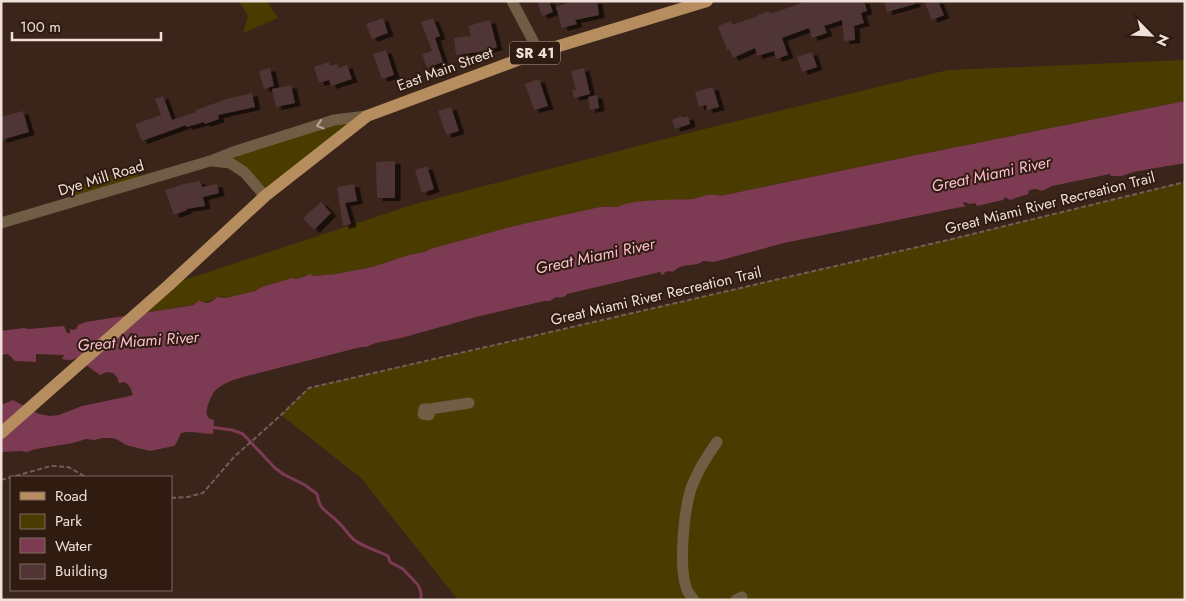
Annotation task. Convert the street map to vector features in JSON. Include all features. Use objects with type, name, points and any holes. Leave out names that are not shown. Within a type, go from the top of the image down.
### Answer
[{"type":"main road","name":"East Main Street","points":[[367,116],[539,52],[707,1]]},
{"type":"main road","name":"SR 41","points":[[1,433],[170,285],[265,196],[367,116]]},
{"type":"street","points":[[512,1],[539,52]]},
{"type":"street","name":"Dye Mill Road","points":[[1,224],[210,161],[334,120],[367,116]]},
{"type":"street","name":"Dye Mill Road","points":[[210,161],[230,163],[244,172],[265,196]]},
{"type":"street","points":[[430,408],[469,403]]},
{"type":"street","points":[[694,600],[687,591],[682,568],[688,499],[698,472],[717,442]]},
{"type":"path","name":"Great Miami River Recreation Trail","points":[[172,498],[188,497],[203,493],[234,456],[309,388],[952,239],[1185,182]]},
{"type":"path","points":[[15,476],[51,466],[68,467],[84,476]]},
{"type":"green space","points":[[239,1],[267,1],[278,18],[243,33],[248,16]]},
{"type":"green space","points":[[1185,60],[1185,101],[719,196],[710,195],[694,199],[636,202],[618,207],[604,206],[514,226],[372,267],[336,274],[305,275],[298,279],[292,278],[262,287],[255,291],[226,298],[221,296],[205,303],[136,314],[169,285],[415,204],[684,134],[948,70]]},
{"type":"green space","points":[[367,116],[265,196],[230,163],[233,152]]},
{"type":"green space","points":[[136,167],[140,182],[75,201],[75,187]]},
{"type":"green space","points":[[1185,182],[1185,600],[458,600],[361,478],[281,415],[309,388],[952,239]]},
{"type":"water","name":"Great Miami River","points":[[1185,101],[1185,163],[1133,172],[1122,176],[1111,176],[1110,174],[1052,186],[1042,191],[1036,189],[1029,190],[1028,194],[1010,200],[1005,197],[1003,200],[977,206],[975,203],[964,202],[963,204],[966,206],[784,243],[714,262],[703,261],[680,267],[672,272],[665,272],[662,275],[660,272],[567,294],[564,297],[556,297],[550,301],[480,316],[401,338],[243,377],[223,385],[211,397],[207,415],[214,420],[213,434],[181,433],[174,446],[150,451],[126,445],[113,438],[102,438],[95,440],[86,439],[27,452],[1,452],[1,405],[13,400],[39,414],[50,416],[59,415],[82,406],[133,395],[130,387],[125,382],[119,383],[113,373],[107,372],[100,375],[76,358],[67,360],[62,359],[64,355],[36,354],[36,362],[15,361],[8,354],[1,355],[1,331],[64,326],[67,333],[70,333],[70,329],[76,329],[78,325],[86,322],[194,305],[199,300],[208,303],[217,297],[226,298],[255,291],[262,287],[292,278],[298,279],[310,274],[313,276],[336,274],[372,267],[514,226],[598,207],[618,207],[642,201],[694,199],[710,195],[720,196]]},
{"type":"building","points":[[537,1],[549,1],[553,12],[542,16]]},
{"type":"building","points":[[579,1],[597,1],[599,15],[575,20],[577,24],[562,28],[556,7]]},
{"type":"building","points":[[807,1],[864,1],[867,11],[861,13],[864,23],[854,26],[855,40],[844,41],[842,20],[824,26],[827,33],[812,38],[809,28],[782,38],[788,55],[776,59],[774,51],[757,56],[755,48],[733,58],[729,49],[727,50],[718,26],[731,21],[732,25],[769,11],[770,14]]},
{"type":"building","points":[[884,1],[915,1],[915,4],[887,12]]},
{"type":"building","points":[[924,1],[938,1],[944,15],[932,20]]},
{"type":"building","points":[[383,18],[388,33],[372,39],[366,24]]},
{"type":"building","points":[[433,18],[440,36],[435,38],[443,62],[427,68],[422,54],[432,51],[421,22]]},
{"type":"building","points":[[490,20],[497,47],[456,55],[454,38],[471,36],[468,26]]},
{"type":"building","points":[[386,50],[394,75],[382,79],[373,54]]},
{"type":"building","points":[[812,52],[817,67],[802,72],[797,57]]},
{"type":"building","points":[[329,62],[330,66],[337,64],[339,68],[347,65],[352,79],[331,86],[329,80],[319,83],[314,67]]},
{"type":"building","points":[[270,68],[274,86],[264,89],[259,71]]},
{"type":"building","points":[[584,68],[590,94],[574,98],[572,90],[576,90],[571,71]]},
{"type":"building","points":[[539,79],[548,106],[534,110],[525,84]]},
{"type":"building","points":[[291,85],[295,103],[276,107],[272,89]]},
{"type":"building","points":[[713,87],[719,107],[707,110],[706,105],[699,107],[695,92]]},
{"type":"building","points":[[252,93],[255,107],[218,115],[219,119],[205,124],[204,122],[187,127],[186,125],[142,141],[135,124],[161,115],[155,99],[163,96],[172,120],[227,99]]},
{"type":"building","points":[[597,95],[599,108],[590,110],[588,97]]},
{"type":"building","points":[[451,107],[459,131],[446,135],[438,111]]},
{"type":"building","points":[[23,111],[29,132],[1,140],[1,117]]},
{"type":"building","points":[[681,116],[682,118],[688,116],[690,124],[675,129],[672,120]]},
{"type":"building","points":[[395,161],[395,198],[377,198],[376,162]]},
{"type":"building","points":[[427,166],[434,189],[422,193],[415,170]]},
{"type":"building","points":[[200,181],[202,187],[217,184],[219,193],[203,197],[205,206],[186,209],[174,215],[165,190]]},
{"type":"building","points":[[354,184],[357,201],[345,203],[351,224],[343,226],[337,187]]},
{"type":"building","points":[[321,202],[331,213],[314,230],[303,218]]},
{"type":"waterway","points":[[210,427],[232,430],[243,434],[275,468],[317,494],[324,510],[353,539],[388,556],[390,562],[403,569],[418,585],[421,592],[421,600]]}]
